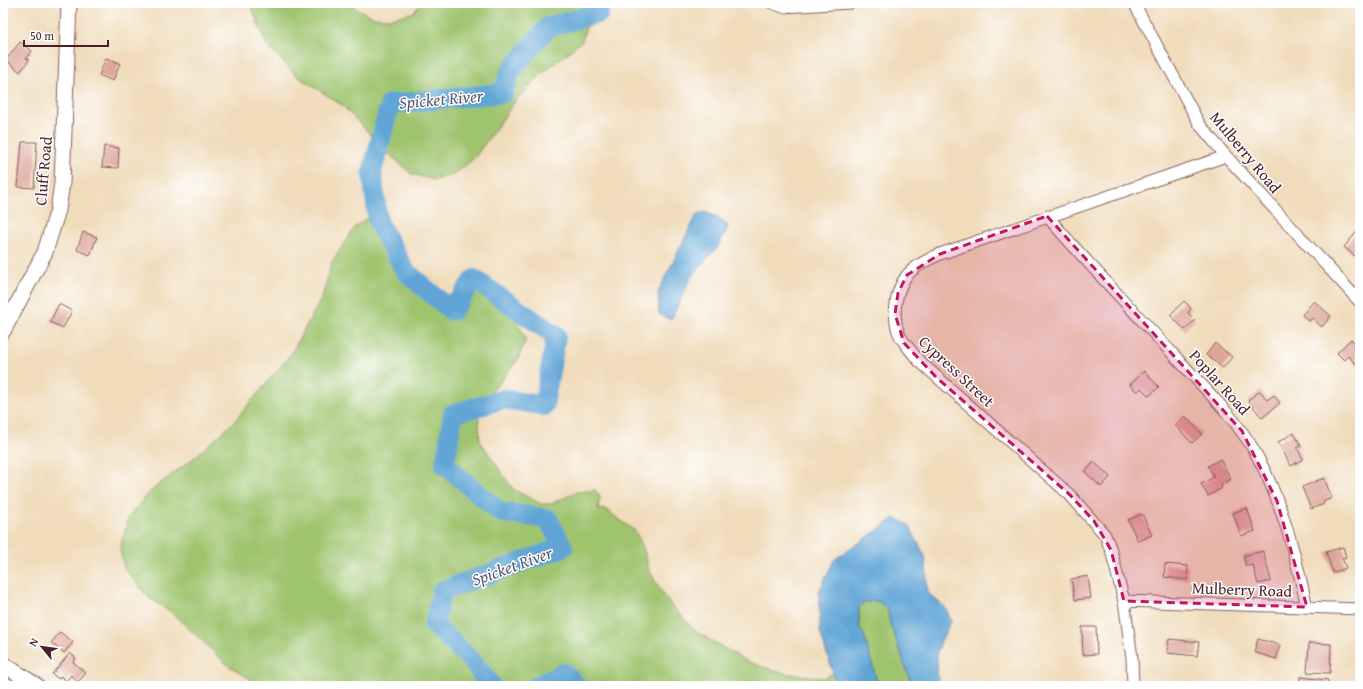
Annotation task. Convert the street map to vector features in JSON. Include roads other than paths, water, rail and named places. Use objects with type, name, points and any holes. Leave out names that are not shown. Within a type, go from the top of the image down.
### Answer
[{"type":"street","name":"Cluff Road","points":[[3,331],[45,252],[58,210],[62,183],[69,3]]},
{"type":"street","points":[[772,3],[783,7],[850,3]]},
{"type":"street","name":"Mulberry Road","points":[[1134,3],[1200,125],[1226,156],[1359,301]]},
{"type":"street","name":"Cypress Street","points":[[1134,686],[1132,658],[1124,602],[1111,550],[1104,535],[1094,521],[1070,495],[919,361],[904,343],[896,325],[895,314],[898,293],[907,275],[916,267],[950,250],[1226,156]]},
{"type":"street","name":"Poplar Road","points":[[1047,216],[1083,257],[1213,396],[1242,431],[1258,459],[1277,501],[1294,551],[1307,607]]},
{"type":"street","name":"Mulberry Road","points":[[1124,602],[1360,609]]},
{"type":"street","points":[[3,664],[37,686]]},
{"type":"water","points":[[706,212],[724,221],[728,227],[718,247],[691,277],[671,320],[659,314],[658,292],[697,214]]},
{"type":"water","points":[[895,518],[909,525],[925,556],[928,593],[946,608],[951,621],[937,651],[938,686],[912,686],[889,620],[888,611],[878,601],[865,602],[859,607],[859,626],[864,635],[878,686],[837,686],[820,632],[819,591],[834,560]]},
{"type":"waterway","name":"Spicket River","points":[[492,686],[468,657],[434,625],[442,591],[563,547],[548,519],[500,512],[445,465],[453,414],[504,399],[544,406],[556,336],[474,279],[452,311],[406,272],[378,222],[372,172],[390,104],[503,93],[510,72],[548,27],[599,13],[596,3]]},
{"type":"waterway","name":"Spicket River","points":[[536,686],[564,673],[577,686]]}]
